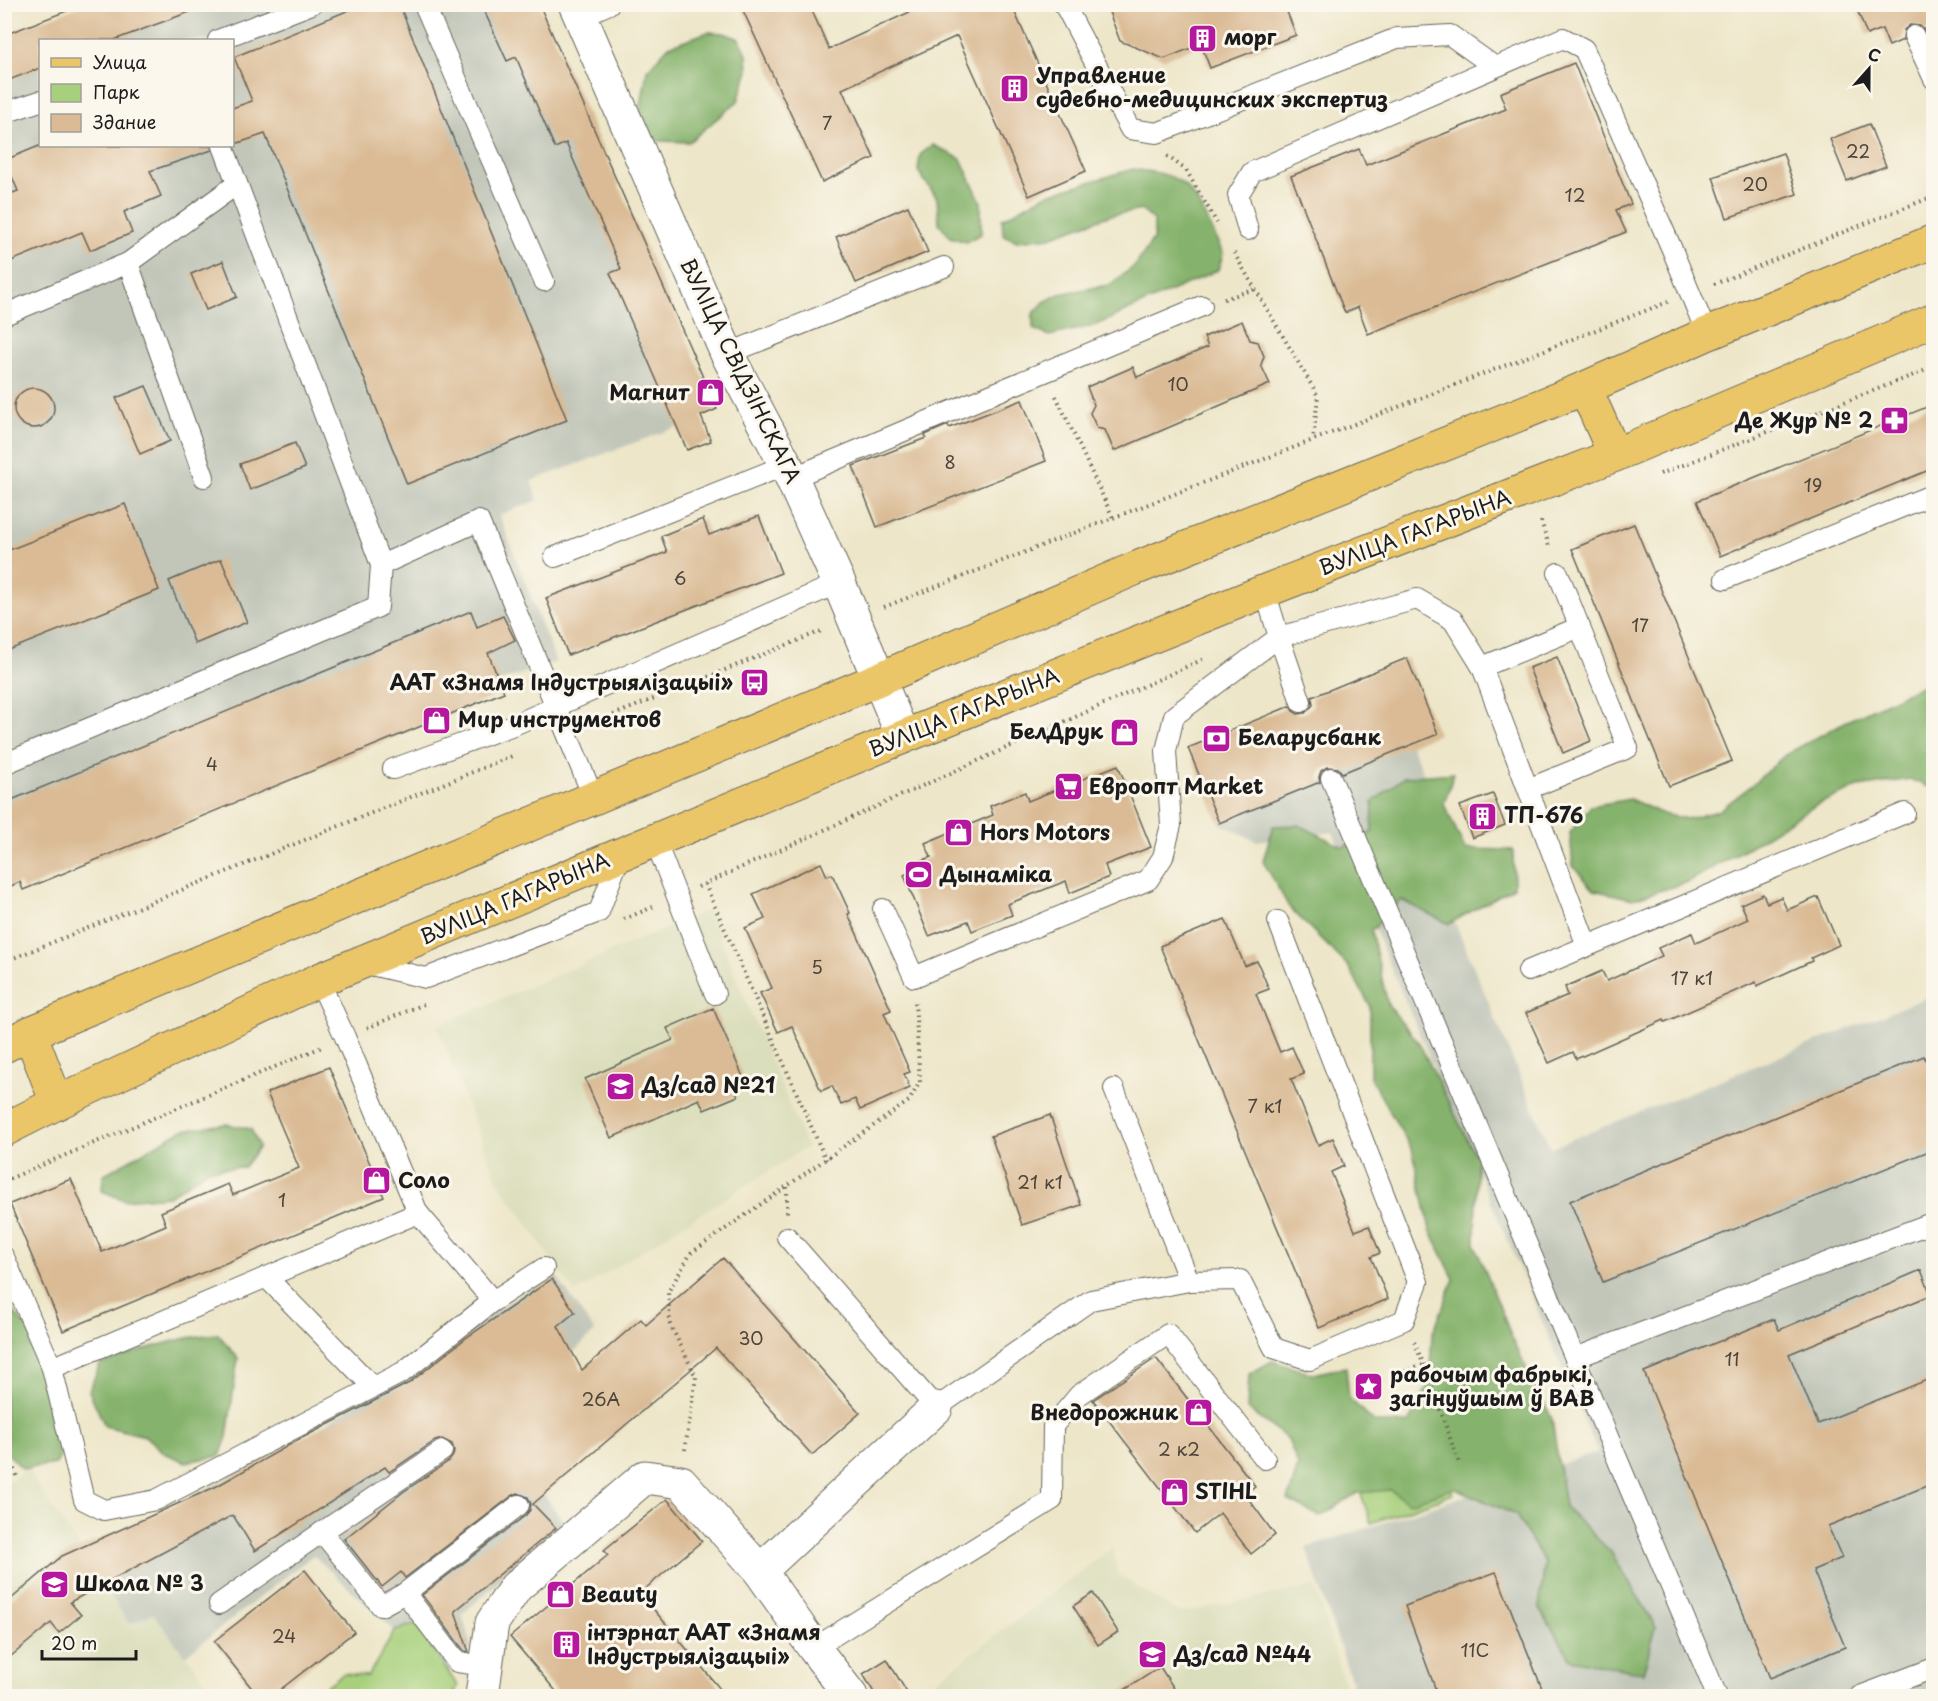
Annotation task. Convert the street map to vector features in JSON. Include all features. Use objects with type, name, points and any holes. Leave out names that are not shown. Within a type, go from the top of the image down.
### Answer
[{"type":"main road","points":[[57,1103],[17,1040],[879,679],[1134,569],[1585,388],[1707,334],[1934,241]]},
{"type":"main road","name":"ВУЛІЦА ГАГАРЫНА","points":[[4,1130],[319,980],[903,737],[1265,591],[1615,455],[1932,325]]},
{"type":"main road","points":[[1585,388],[1615,455]]},
{"type":"street","name":"ВУЛІЦА СВІДЗІНСКАГА","points":[[588,9],[727,354],[789,471],[903,737]]},
{"type":"street","points":[[760,1571],[936,1408]]},
{"type":"street","points":[[484,1682],[492,1623],[516,1587],[645,1477],[681,1482],[760,1571],[851,1696]]},
{"type":"lane","points":[[221,39],[312,4]]},
{"type":"lane","points":[[424,4],[544,281]]},
{"type":"lane","points":[[1064,4],[1130,129],[1157,132],[1397,38],[1450,35],[1495,67]]},
{"type":"lane","points":[[1914,36],[1934,79]]},
{"type":"lane","points":[[1248,230],[1238,195],[1251,172],[1563,38],[1584,49],[1707,334]]},
{"type":"lane","points":[[4,113],[39,101]]},
{"type":"lane","points":[[4,764],[378,607],[381,565],[223,147]]},
{"type":"lane","points":[[4,315],[128,263],[237,184]]},
{"type":"lane","points":[[128,263],[204,477]]},
{"type":"lane","points":[[727,354],[944,267]]},
{"type":"lane","points":[[555,557],[789,471],[1045,372],[1203,306]]},
{"type":"lane","points":[[1725,579],[1934,494]]},
{"type":"lane","points":[[381,565],[479,521],[594,799]]},
{"type":"lane","points":[[1528,789],[1628,748],[1558,573]]},
{"type":"lane","points":[[393,769],[516,724],[839,584]]},
{"type":"lane","points":[[1265,591],[1300,702]]},
{"type":"lane","points":[[883,909],[914,977],[1148,880],[1162,857],[1171,825],[1166,751],[1174,716],[1279,637],[1417,599],[1453,620],[1482,667],[1587,946]]},
{"type":"lane","points":[[1482,667],[1580,627]]},
{"type":"lane","points":[[1331,778],[1717,1696]]},
{"type":"lane","points":[[1528,971],[1905,813]]},
{"type":"lane","points":[[655,840],[715,994]]},
{"type":"lane","points":[[360,963],[426,978],[598,912],[620,855]]},
{"type":"lane","points":[[787,1237],[936,1408],[1091,1300],[1189,1281],[1240,1280],[1274,1348],[1310,1360],[1404,1320],[1418,1282],[1278,921]]},
{"type":"lane","points":[[319,980],[418,1213],[494,1301]]},
{"type":"lane","points":[[1114,1089],[1189,1281]]},
{"type":"lane","points":[[52,1368],[418,1213]]},
{"type":"lane","points":[[1575,1358],[1934,1222]]},
{"type":"lane","points":[[4,1257],[52,1368],[84,1500],[104,1510],[156,1500],[403,1371],[494,1301],[544,1268]]},
{"type":"lane","points":[[266,1277],[373,1387]]},
{"type":"lane","points":[[814,1648],[1052,1500],[1053,1426],[1079,1395],[1168,1334],[1265,1459]]},
{"type":"lane","points":[[219,1604],[442,1450]]},
{"type":"lane","points":[[322,1532],[381,1606],[405,1593],[519,1505]]},
{"type":"lane","points":[[405,1593],[457,1662],[484,1682]]},
{"type":"lane","points":[[1860,1696],[1934,1668]]},
{"type":"path","points":[[1130,129],[1186,170],[1221,230]]},
{"type":"path","points":[[567,733],[853,618],[1690,294],[1934,196]]},
{"type":"path","points":[[1232,249],[1318,396],[1313,440]]},
{"type":"path","points":[[1650,478],[1934,367]]},
{"type":"path","points":[[1045,372],[1113,518]]},
{"type":"path","points":[[1541,521],[1552,517]]},
{"type":"path","points":[[624,919],[1211,655]]},
{"type":"path","points":[[4,948],[7,961],[513,756]]},
{"type":"path","points":[[705,884],[826,1160]]},
{"type":"path","points":[[4,1181],[431,1001]]},
{"type":"path","points":[[1404,1320],[1424,1365],[1459,1462]]},
{"type":"path","points":[[1393,1376],[1424,1365]]},
{"type":"path","points":[[4,1447],[17,1476]]},
{"type":"shaded area","points":[[85,5],[539,5],[717,409],[677,427],[531,481],[538,500],[499,515],[556,662],[500,681],[504,692],[23,890],[20,883],[4,889],[4,35]]},
{"type":"shaded area","points":[[1411,745],[1469,874],[1442,892],[1550,1148],[1933,995],[1933,1696],[1357,1696],[1306,1548],[1598,1452],[1333,832],[1256,841],[1219,823]]},
{"type":"shaded area","name":"Дз/сад №21","points":[[708,910],[807,1147],[575,1293],[497,1180],[437,1026]]},
{"type":"shaded area","points":[[554,1273],[595,1332],[495,1425],[565,1524],[462,1614],[471,1647],[449,1673],[415,1624],[395,1631],[313,1555],[185,1656],[153,1613],[130,1625],[83,1554],[310,1434]]},
{"type":"shaded area","name":"Школа № 3","points":[[27,1469],[131,1625],[153,1613],[217,1696],[5,1696],[4,1485]]},
{"type":"shaded area","name":"Дз/сад №44","points":[[1113,1547],[1117,1574],[1179,1613],[1315,1586],[1348,1696],[916,1696]]},
{"type":"green space","points":[[708,32],[724,33],[740,39],[747,54],[748,71],[738,101],[689,142],[657,141],[643,133],[639,118],[647,70],[669,46]]},
{"type":"green space","points":[[933,145],[961,159],[981,202],[981,234],[966,242],[950,237],[939,223],[937,198],[918,171],[920,155]]},
{"type":"green space","points":[[1133,169],[1174,178],[1193,195],[1205,214],[1223,254],[1218,270],[1096,325],[1049,336],[1033,329],[1033,314],[1044,302],[1059,294],[1109,285],[1136,265],[1154,238],[1154,221],[1142,210],[1111,215],[1050,237],[1017,241],[1003,235],[1002,219],[1045,195]]},
{"type":"green space","points":[[1933,680],[1933,789],[1910,779],[1858,787],[1816,805],[1688,882],[1633,899],[1594,890],[1573,866],[1570,833],[1591,806],[1630,799],[1663,814],[1687,819],[1718,811],[1785,755],[1841,724]]},
{"type":"green space","points":[[1454,773],[1444,804],[1465,849],[1513,850],[1514,887],[1449,924],[1401,900],[1371,931],[1388,1005],[1419,1043],[1477,1159],[1475,1245],[1515,1345],[1552,1419],[1565,1507],[1611,1552],[1656,1627],[1643,1673],[1571,1659],[1539,1608],[1545,1563],[1516,1515],[1455,1488],[1409,1503],[1390,1490],[1357,1493],[1320,1517],[1288,1500],[1298,1466],[1288,1439],[1247,1409],[1249,1374],[1272,1361],[1313,1374],[1346,1367],[1349,1398],[1375,1423],[1409,1423],[1429,1383],[1432,1335],[1454,1279],[1430,1230],[1413,1152],[1370,1077],[1370,1006],[1348,966],[1289,907],[1263,861],[1273,826],[1299,825],[1343,847],[1372,832],[1373,802],[1404,777]]},
{"type":"green space","points":[[226,1124],[251,1129],[259,1147],[244,1167],[209,1169],[169,1196],[124,1200],[102,1191],[103,1175],[182,1130]]},
{"type":"green space","points":[[4,1300],[36,1339],[66,1445],[56,1464],[23,1469],[5,1451]]},
{"type":"green space","points":[[218,1334],[238,1358],[227,1437],[220,1456],[186,1462],[164,1453],[145,1436],[105,1426],[89,1391],[100,1364],[172,1341]]},
{"type":"green space","points":[[1435,1442],[1453,1494],[1371,1523],[1353,1471]]},
{"type":"green space","points":[[415,1624],[458,1686],[453,1696],[314,1695],[343,1674],[368,1676],[395,1631]]},
{"type":"building","points":[[85,4],[202,4],[203,7],[117,39],[39,39],[39,68],[4,82],[4,35]]},
{"type":"building","points":[[364,4],[399,4],[567,420],[407,484],[265,134],[235,144],[234,142],[234,107],[252,101],[234,57]]},
{"type":"building","points":[[481,4],[539,4],[717,409],[701,416],[711,441],[687,450],[610,273],[621,269],[566,143],[555,148],[516,57],[507,61]]},
{"type":"building","points":[[740,4],[809,4],[829,49],[927,4],[1011,4],[1086,171],[1029,196],[957,36],[842,89],[874,158],[822,182]]},
{"type":"building","name":"морг","points":[[1106,4],[1284,4],[1296,35],[1210,68],[1201,44],[1164,59],[1120,41]]},
{"type":"building","points":[[1855,4],[1934,4],[1934,28],[1925,31],[1920,26],[1910,25],[1904,30],[1903,40],[1889,46],[1882,29],[1867,35]]},
{"type":"building","points":[[1574,63],[1631,204],[1616,210],[1626,232],[1368,334],[1358,307],[1345,313],[1291,176],[1359,149],[1366,165],[1506,109],[1500,93]]},
{"type":"building","points":[[1869,124],[1886,166],[1847,181],[1830,139]]},
{"type":"building","points":[[39,146],[211,147],[212,150],[150,171],[161,196],[124,212],[132,233],[90,250],[82,232],[4,264],[4,196],[18,191],[5,160]]},
{"type":"building","points":[[1783,153],[1797,194],[1727,218],[1713,177]]},
{"type":"building","points":[[908,206],[928,252],[856,283],[836,237]]},
{"type":"building","points":[[223,261],[237,297],[206,310],[191,274]]},
{"type":"building","points":[[1242,321],[1250,340],[1258,342],[1264,356],[1261,365],[1270,384],[1114,451],[1105,430],[1097,428],[1090,413],[1094,405],[1087,387],[1133,367],[1137,377],[1208,347],[1204,337]]},
{"type":"building","points":[[146,386],[170,441],[140,454],[116,398]]},
{"type":"building","points":[[34,388],[42,389],[48,394],[53,400],[53,416],[48,422],[42,427],[34,428],[26,427],[20,422],[15,416],[14,408],[15,400],[20,394],[26,389]]},
{"type":"building","points":[[1022,400],[1046,461],[877,527],[853,466],[926,438],[925,435],[948,425],[949,428]]},
{"type":"building","points":[[1934,404],[1934,468],[1720,556],[1697,501]]},
{"type":"building","points":[[295,443],[305,468],[250,490],[240,464]]},
{"type":"building","points":[[125,504],[159,590],[4,652],[4,552]]},
{"type":"building","points":[[759,516],[781,573],[568,655],[546,598],[667,552],[661,536],[703,519],[709,535]]},
{"type":"building","points":[[1634,524],[1732,761],[1669,786],[1572,549]]},
{"type":"building","points":[[221,559],[247,622],[195,644],[169,581]]},
{"type":"building","points":[[471,611],[477,627],[503,616],[515,640],[488,653],[504,692],[23,890],[20,882],[4,889],[4,803]]},
{"type":"building","points":[[1557,657],[1591,741],[1563,753],[1529,668]]},
{"type":"building","points":[[1407,658],[1438,734],[1342,773],[1338,768],[1327,767],[1321,771],[1320,782],[1219,823],[1188,748],[1290,706],[1298,714],[1305,713],[1313,705],[1312,697]]},
{"type":"building","points":[[1118,765],[1151,847],[1105,865],[1109,877],[1070,893],[1066,881],[1008,904],[1012,915],[972,931],[968,921],[929,936],[904,875],[912,871],[910,865],[931,857],[925,843],[993,815],[990,806],[1025,792],[1028,801]]},
{"type":"building","name":"ТП-676","points":[[1493,794],[1505,825],[1472,838],[1460,806]]},
{"type":"building","points":[[821,863],[827,876],[832,874],[850,913],[848,914],[891,1010],[884,1013],[910,1072],[904,1074],[910,1088],[860,1110],[855,1099],[841,1105],[832,1086],[821,1091],[792,1026],[778,1032],[760,993],[772,988],[745,928],[765,919],[753,894]]},
{"type":"building","points":[[1763,894],[1767,903],[1781,897],[1787,910],[1818,897],[1839,945],[1811,958],[1812,961],[1757,986],[1756,982],[1576,1059],[1573,1052],[1549,1063],[1526,1013],[1568,995],[1565,987],[1602,971],[1607,981],[1662,956],[1658,948],[1692,933],[1696,943],[1748,919],[1741,904]]},
{"type":"building","points":[[1225,919],[1245,966],[1257,961],[1269,989],[1256,994],[1280,1052],[1292,1047],[1304,1074],[1291,1079],[1318,1145],[1333,1138],[1344,1166],[1331,1172],[1355,1231],[1369,1226],[1380,1253],[1371,1257],[1388,1299],[1319,1328],[1160,946]]},
{"type":"building","points":[[713,1008],[744,1079],[732,1084],[738,1096],[704,1110],[699,1099],[611,1138],[585,1079],[673,1040],[667,1028]]},
{"type":"building","points":[[1924,1056],[1934,1079],[1934,1149],[1603,1282],[1570,1201]]},
{"type":"building","points":[[329,1067],[384,1197],[63,1331],[10,1204],[71,1179],[102,1252],[166,1225],[161,1212],[228,1184],[233,1195],[299,1168],[267,1093]]},
{"type":"building","points":[[1050,1115],[1081,1205],[1022,1225],[991,1136]]},
{"type":"building","points":[[723,1258],[860,1413],[812,1455],[716,1348],[533,1504],[556,1528],[455,1611],[469,1652],[464,1651],[422,1595],[526,1515],[531,1504],[528,1497],[518,1493],[512,1496],[405,1578],[401,1572],[382,1587],[344,1539],[403,1492],[449,1461],[454,1450],[452,1444],[442,1439],[435,1441],[389,1472],[385,1467],[255,1551],[233,1515],[70,1602],[81,1615],[59,1633],[51,1623],[4,1662],[4,1605],[62,1556],[217,1486],[300,1439],[409,1383],[466,1338],[552,1279],[575,1312],[558,1326],[582,1370],[641,1319],[646,1325]]},
{"type":"building","points":[[1921,1270],[1931,1295],[1789,1354],[1818,1424],[1934,1377],[1934,1483],[1828,1526],[1842,1558],[1813,1570],[1845,1647],[1770,1678],[1644,1372],[1774,1319],[1779,1330]]},
{"type":"building","points":[[1156,1358],[1255,1486],[1245,1494],[1275,1535],[1251,1554],[1220,1513],[1195,1533],[1093,1400]]},
{"type":"building","points":[[667,1499],[702,1541],[640,1593],[726,1696],[560,1696],[510,1637],[608,1555],[604,1550]]},
{"type":"building","points":[[305,1570],[354,1632],[272,1696],[258,1696],[214,1641]]},
{"type":"building","points":[[1496,1572],[1545,1696],[1438,1696],[1405,1606]]},
{"type":"building","points":[[1093,1593],[1118,1632],[1098,1645],[1073,1606]]},
{"type":"building","points":[[887,1659],[909,1696],[876,1696],[863,1674]]},
{"type":"building","points":[[1160,1667],[1179,1696],[1115,1696]]},
{"type":"place","name":"морг","points":[[1203,38]]},
{"type":"place","name":"Управление судебно-медицинских экспертиз","points":[[1015,88]]},
{"type":"place","name":"Магнит","points":[[710,393]]},
{"type":"place","name":"Де Жур № 2","points":[[1894,421]]},
{"type":"place","name":"ААТ «Знамя Індустрыялізацыі»","points":[[754,683]]},
{"type":"place","name":"Мир инструментов","points":[[437,720]]},
{"type":"place","name":"БелДрук","points":[[1124,732]]},
{"type":"place","name":"Беларусбанк","points":[[1217,738]]},
{"type":"place","name":"Евроопт Market","points":[[1068,787]]},
{"type":"place","name":"ТП-676","points":[[1483,816]]},
{"type":"place","name":"Hors Motors","points":[[959,833]]},
{"type":"place","name":"Дынаміка","points":[[919,875]]},
{"type":"place","name":"Дз/сад №21","points":[[621,1086]]},
{"type":"place","name":"Соло","points":[[377,1181]]},
{"type":"place","name":"рабочым фабрыкі, загінуўшым ў ВАВ","points":[[1369,1387]]},
{"type":"place","name":"Внедорожник","points":[[1199,1413]]},
{"type":"place","name":"STIHL","points":[[1174,1492]]},
{"type":"place","name":"Школа № 3","points":[[54,1584]]},
{"type":"place","name":"Beauty","points":[[560,1595]]},
{"type":"place","name":"інтэрнат ААТ «Знамя Індустрыялізацыі»","points":[[566,1645]]},
{"type":"place","name":"Дз/сад №44","points":[[1153,1655]]}]
